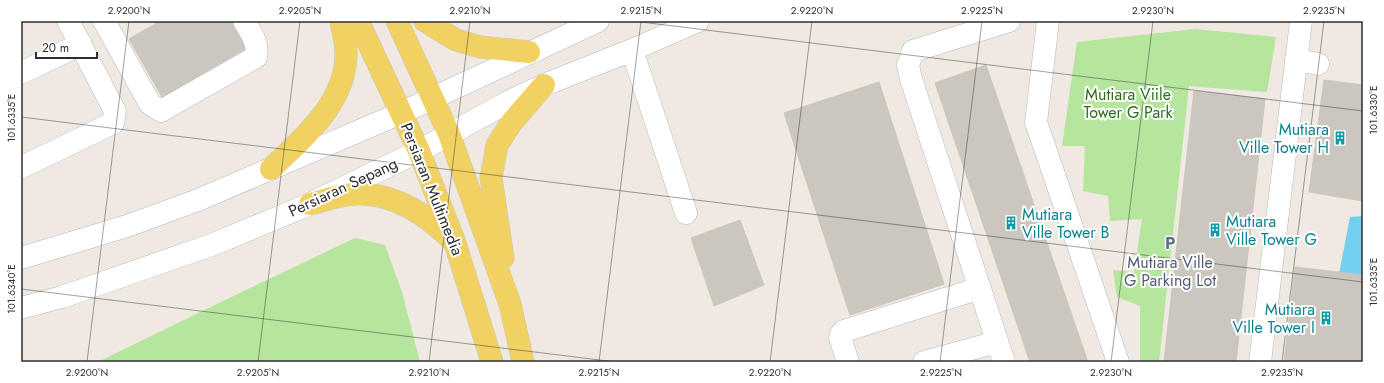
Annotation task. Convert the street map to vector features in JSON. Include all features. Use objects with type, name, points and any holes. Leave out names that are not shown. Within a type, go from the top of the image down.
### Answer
[{"type":"main road","points":[[271,169],[311,130],[322,117],[341,83],[345,69],[346,54],[341,21]]},
{"type":"main road","name":"Persiaran Multimedia","points":[[358,21],[419,151],[455,243],[492,362]]},
{"type":"main road","name":"Persiaran Multimedia","points":[[397,21],[449,134],[510,304],[523,362]]},
{"type":"main road","points":[[425,21],[456,40],[480,47],[529,52]]},
{"type":"main road","points":[[510,304],[491,178],[498,145],[512,122],[544,85]]},
{"type":"main road","points":[[310,204],[336,197],[363,193],[388,198],[413,208],[436,224],[455,243]]},
{"type":"street","points":[[21,166],[113,123],[115,111],[68,21]]},
{"type":"street","points":[[104,21],[150,104],[161,110],[256,57],[258,50],[255,40],[244,21]]},
{"type":"street","points":[[21,258],[48,251],[134,223],[198,200],[401,113],[598,21]]},
{"type":"street","name":"Persiaran Sepang","points":[[21,308],[62,297],[214,244],[310,204],[419,151],[508,102],[544,85],[632,50],[698,21]]},
{"type":"street","points":[[1004,362],[908,65],[914,51],[1009,21]]},
{"type":"street","points":[[1048,21],[1036,122],[1118,362]]},
{"type":"street","points":[[1260,362],[1301,21]]},
{"type":"street","points":[[21,73],[81,44]]},
{"type":"street","points":[[632,50],[686,214]]},
{"type":"street","points":[[1296,60],[1318,64]]},
{"type":"street","points":[[848,362],[840,338],[844,331],[980,288]]},
{"type":"street","points":[[924,362],[997,342]]},
{"type":"green space","name":"Mutiara Viile Tower G Park","points":[[1195,29],[1276,37],[1267,92],[1189,86],[1159,362],[1140,362],[1140,306],[1117,297],[1113,270],[1134,272],[1142,219],[1110,221],[1108,196],[1083,191],[1085,146],[1062,146],[1077,42]]},
{"type":"green space","points":[[355,238],[385,245],[402,292],[420,362],[98,362],[196,314]]},
{"type":"water","points":[[1363,216],[1363,284],[1338,279],[1350,217]]},
{"type":"building","points":[[160,21],[231,21],[247,48],[162,97],[129,39]]},
{"type":"building","name":"Mutiara Ville Tower B","points":[[986,65],[1088,362],[1030,362],[935,83]]},
{"type":"building","name":"Mutiara Ville Tower H","points":[[1324,80],[1363,85],[1363,201],[1309,192]]},
{"type":"building","points":[[879,82],[944,284],[850,315],[784,113]]},
{"type":"building","name":"Mutiara Ville Tower G","points":[[1194,91],[1265,99],[1236,362],[1164,362]]},
{"type":"building","points":[[740,220],[764,285],[714,306],[691,238]]},
{"type":"building","name":"Mutiara Ville Tower I","points":[[1295,267],[1363,275],[1363,362],[1284,362]]},
{"type":"place","name":"Mutiara Ville Tower H","points":[[1340,138]]},
{"type":"place","name":"Mutiara Ville Tower B","points":[[1011,223]]},
{"type":"place","name":"Mutiara Ville Tower G","points":[[1215,230]]},
{"type":"place","name":"Mutiara Ville G Parking Lot","points":[[1170,243]]},
{"type":"place","name":"Mutiara Ville Tower I","points":[[1326,318]]}]
